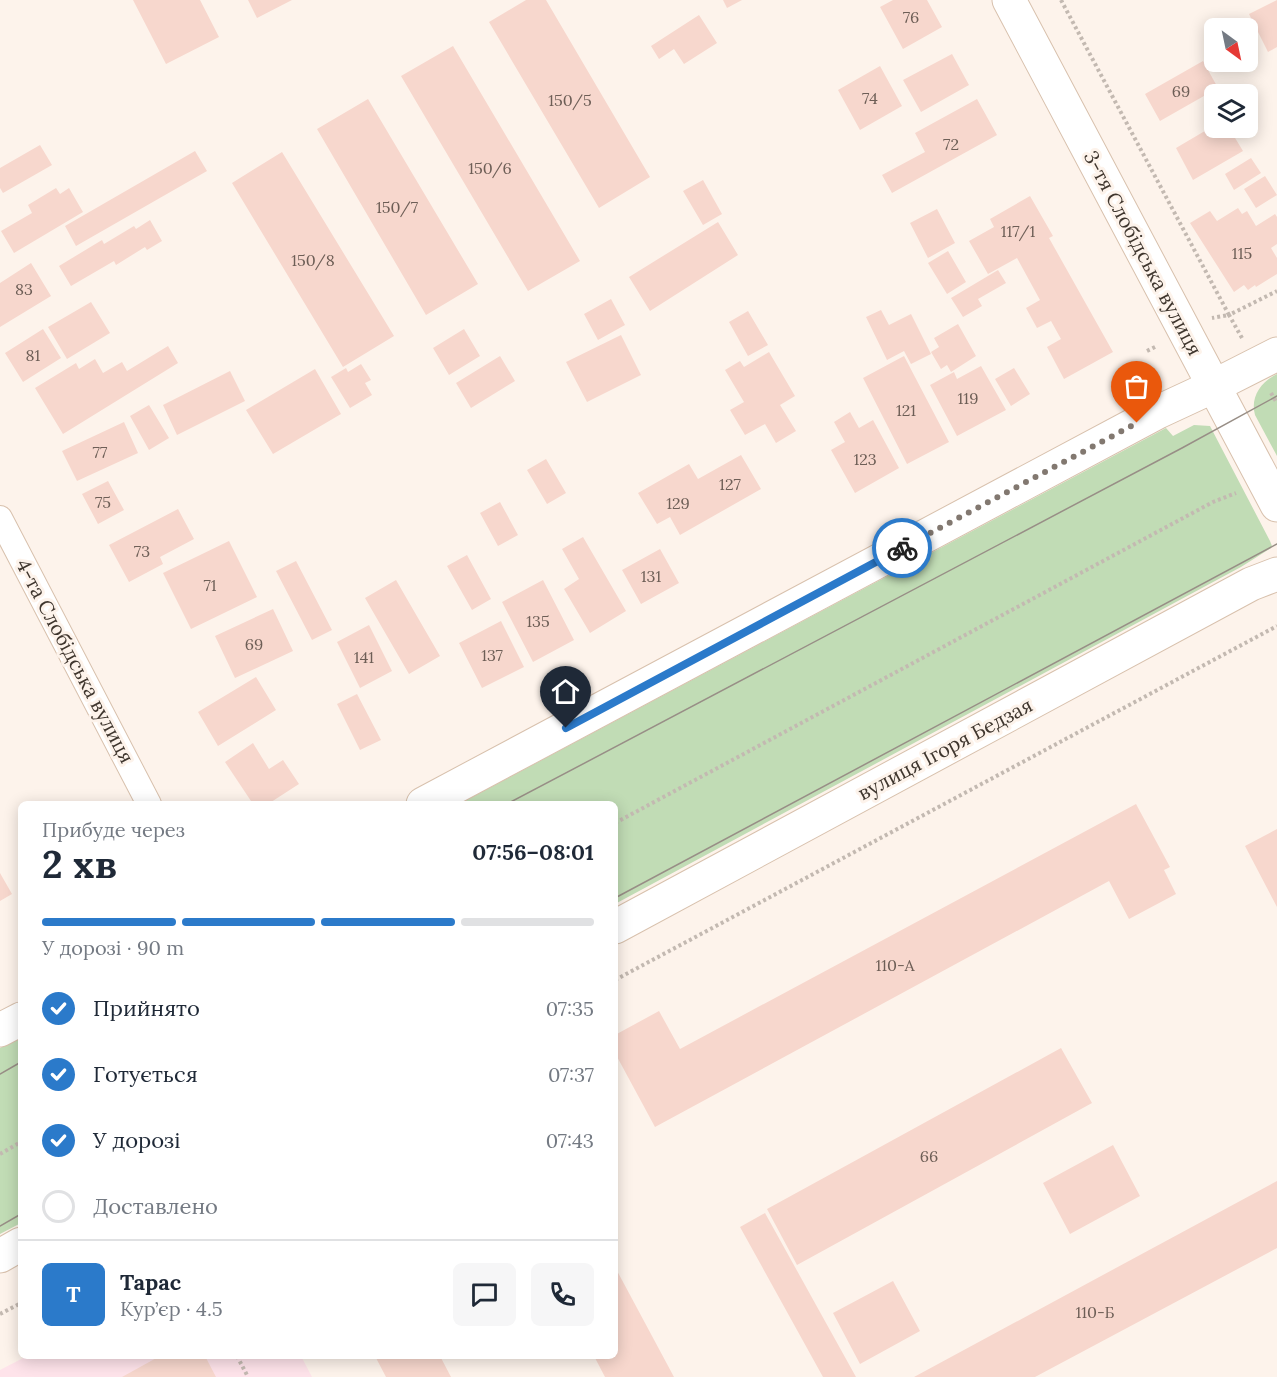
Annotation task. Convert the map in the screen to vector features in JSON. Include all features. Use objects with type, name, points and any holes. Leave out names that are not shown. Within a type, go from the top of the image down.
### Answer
[{"type":"street","name":"3-тя Слобідська вулиця","points":[[1009,0],[1277,505]]},
{"type":"street","points":[[429,801],[1158,412],[1277,354]]},
{"type":"street","name":"4-та Слобідська вулиця","points":[[0,518],[147,801]]},
{"type":"street","name":"вулиця Ігоря Бедзая","points":[[618,925],[1251,584],[1277,574]]},
{"type":"street","points":[[0,1030],[18,1021]]},
{"type":"street","points":[[0,1256],[18,1246]]},
{"type":"path","points":[[1061,0],[1229,315],[1206,320]]},
{"type":"path","points":[[1148,351],[1159,345]]},
{"type":"path","points":[[618,821],[1202,508],[1243,490]]},
{"type":"path","points":[[618,978],[1277,626]]},
{"type":"path","points":[[0,1154],[18,1144]]},
{"type":"path","points":[[0,1314],[18,1305]]},
{"type":"path","points":[[239,1359],[248,1377]]},
{"type":"shaded area","points":[[21,1359],[303,1359],[312,1377],[0,1377],[0,1370]]},
{"type":"green space","points":[[1277,374],[1277,456],[1255,415],[1254,402],[1258,391],[1266,381]]},
{"type":"green space","points":[[1194,425],[1210,426],[1270,541],[1271,548],[1241,567],[618,902],[618,801],[465,801],[1166,428],[1173,436]]},
{"type":"green space","points":[[18,1039],[18,1225],[0,1234],[0,1048]]},
{"type":"building","points":[[133,0],[200,0],[219,37],[166,64]]},
{"type":"building","points":[[248,0],[292,0],[257,18]]},
{"type":"building","points":[[526,0],[546,0],[650,177],[599,208],[489,22]]},
{"type":"building","points":[[723,0],[742,0],[727,8]]},
{"type":"building","points":[[893,0],[927,0],[942,27],[903,49],[880,7]]},
{"type":"building","points":[[1277,0],[1277,47],[1268,52],[1258,32],[1258,18],[1251,18],[1249,14]]},
{"type":"building","points":[[699,15],[717,43],[684,64],[674,49],[659,59],[651,46]]},
{"type":"building","points":[[453,46],[580,261],[528,291],[401,76]]},
{"type":"building","points":[[952,54],[969,85],[921,112],[903,80]]},
{"type":"building","points":[[1203,61],[1204,72],[1209,72],[1216,84],[1204,84],[1204,96],[1160,121],[1145,94]]},
{"type":"building","points":[[880,66],[902,106],[860,130],[838,90]]},
{"type":"building","points":[[368,99],[478,284],[426,315],[317,129]]},
{"type":"building","points":[[977,99],[997,135],[892,193],[882,175],[925,152],[915,133]]},
{"type":"building","points":[[1204,131],[1204,138],[1235,138],[1243,151],[1193,180],[1176,148]]},
{"type":"building","points":[[40,145],[52,165],[3,193],[0,188],[0,168]]},
{"type":"building","points":[[195,151],[207,171],[76,246],[65,226]]},
{"type":"building","points":[[282,152],[394,336],[343,367],[232,183]]},
{"type":"building","points":[[1251,158],[1261,173],[1234,190],[1225,174]]},
{"type":"building","points":[[1265,176],[1277,195],[1256,208],[1244,189]]},
{"type":"building","points":[[703,180],[722,214],[703,225],[683,191]]},
{"type":"building","points":[[56,188],[60,194],[69,188],[83,212],[14,253],[1,231],[32,213],[28,205]]},
{"type":"building","points":[[1030,196],[1053,236],[1049,238],[1113,352],[1064,379],[1047,347],[1061,339],[1051,321],[1037,328],[1026,308],[1040,300],[1017,258],[988,274],[969,241],[994,227],[990,219]]},
{"type":"building","points":[[1238,208],[1242,214],[1247,211],[1256,226],[1275,214],[1277,217],[1277,244],[1271,248],[1277,258],[1277,274],[1256,287],[1255,285],[1248,290],[1244,285],[1234,292],[1190,223],[1210,211],[1217,221]]},
{"type":"building","points":[[937,209],[955,243],[928,258],[910,223]]},
{"type":"building","points":[[150,220],[162,241],[147,250],[145,247],[116,265],[114,261],[71,286],[59,266],[102,240],[104,244],[134,226],[136,229]]},
{"type":"building","points":[[718,222],[738,255],[650,311],[629,277]]},
{"type":"building","points":[[948,251],[966,282],[947,294],[928,263]]},
{"type":"building","points":[[31,263],[51,296],[0,327],[0,283]]},
{"type":"building","points":[[998,270],[1006,283],[978,299],[982,306],[963,317],[951,298]]},
{"type":"building","points":[[611,299],[625,325],[598,340],[584,314]]},
{"type":"building","points":[[91,302],[110,333],[67,359],[48,327]]},
{"type":"building","points":[[881,310],[889,325],[911,314],[931,354],[911,364],[904,351],[887,360],[866,317]]},
{"type":"building","points":[[748,311],[768,345],[748,356],[729,322]]},
{"type":"building","points":[[958,324],[976,356],[951,372],[947,365],[941,369],[931,352],[939,347],[934,338]]},
{"type":"building","points":[[43,329],[61,358],[23,382],[5,353]]},
{"type":"building","points":[[464,329],[480,356],[449,375],[433,348]]},
{"type":"building","points":[[621,335],[641,375],[587,402],[566,362]]},
{"type":"building","points":[[168,346],[178,363],[63,434],[35,388],[76,363],[79,369],[95,359],[103,373],[122,362],[127,371]]},
{"type":"building","points":[[769,352],[795,396],[780,405],[796,431],[776,443],[765,424],[745,435],[730,410],[744,402],[725,370],[740,361],[744,367]]},
{"type":"building","points":[[500,356],[515,381],[471,408],[456,383]]},
{"type":"building","points":[[904,356],[949,442],[907,464],[863,378]]},
{"type":"building","points":[[361,364],[371,380],[365,383],[372,395],[350,408],[331,377],[346,368],[348,372]]},
{"type":"building","points":[[981,366],[1006,410],[957,436],[930,385],[954,372],[957,379]]},
{"type":"building","points":[[1014,368],[1030,394],[1011,406],[995,379]]},
{"type":"building","points":[[315,369],[341,414],[273,454],[246,410]]},
{"type":"building","points":[[230,371],[245,401],[177,435],[163,405]]},
{"type":"building","points":[[149,405],[169,438],[149,450],[130,416]]},
{"type":"building","points":[[850,412],[859,428],[873,420],[899,468],[855,493],[831,450],[845,442],[834,422]]},
{"type":"building","points":[[124,422],[138,453],[77,481],[62,451]]},
{"type":"building","points":[[741,455],[761,489],[680,535],[670,517],[657,524],[638,493],[689,464],[698,479]]},
{"type":"building","points":[[546,459],[566,493],[547,504],[527,470]]},
{"type":"building","points":[[108,481],[124,510],[98,524],[82,494]]},
{"type":"building","points":[[500,502],[518,535],[498,546],[480,513]]},
{"type":"building","points":[[178,509],[194,539],[160,557],[163,564],[129,582],[109,545]]},
{"type":"building","points":[[583,537],[626,611],[590,633],[564,589],[579,579],[562,549]]},
{"type":"building","points":[[229,541],[257,597],[191,629],[163,573]]},
{"type":"building","points":[[660,549],[679,583],[641,604],[622,570]]},
{"type":"building","points":[[467,555],[491,599],[472,610],[447,566]]},
{"type":"building","points":[[296,561],[332,630],[312,640],[276,571]]},
{"type":"building","points":[[396,580],[440,656],[409,674],[365,598]]},
{"type":"building","points":[[543,580],[574,640],[533,662],[502,602]]},
{"type":"building","points":[[273,609],[293,651],[235,678],[215,636]]},
{"type":"building","points":[[501,621],[524,667],[482,688],[459,643]]},
{"type":"building","points":[[369,625],[392,671],[360,688],[337,642]]},
{"type":"building","points":[[256,677],[276,710],[218,746],[198,712]]},
{"type":"building","points":[[357,694],[381,740],[360,750],[337,704]]},
{"type":"building","points":[[253,743],[269,769],[283,760],[299,784],[273,801],[251,801],[225,762]]},
{"type":"building","points":[[1136,804],[1170,867],[1164,870],[1176,894],[1129,919],[1109,881],[655,1127],[618,1059],[618,1033],[659,1011],[680,1049]]},
{"type":"building","points":[[1277,829],[1277,907],[1245,846]]},
{"type":"building","points":[[0,873],[12,894],[0,901]]},
{"type":"building","points":[[1061,1048],[1092,1103],[797,1265],[767,1209]]},
{"type":"building","points":[[1113,1145],[1140,1196],[1070,1234],[1043,1183]]},
{"type":"building","points":[[1277,1181],[1277,1248],[1035,1377],[914,1377]]},
{"type":"building","points":[[765,1213],[856,1377],[823,1377],[740,1227]]},
{"type":"building","points":[[618,1273],[674,1377],[605,1377],[596,1359],[618,1359]]},
{"type":"building","points":[[893,1281],[920,1331],[860,1364],[833,1313]]},
{"type":"building","points":[[155,1359],[207,1359],[216,1377],[122,1377]]},
{"type":"building","points":[[377,1359],[442,1359],[451,1377],[386,1377]]},
{"type":"tram line","points":[[513,801],[1277,396]]},
{"type":"tram line","points":[[618,896],[1277,544]]},
{"type":"tram line","points":[[0,1074],[18,1064]]},
{"type":"tram line","points":[[0,1226],[18,1216]]},
{"type":"way so far","points":[[902,548],[1137,423]]},
{"type":"route","points":[[566,728],[902,548]]}]
